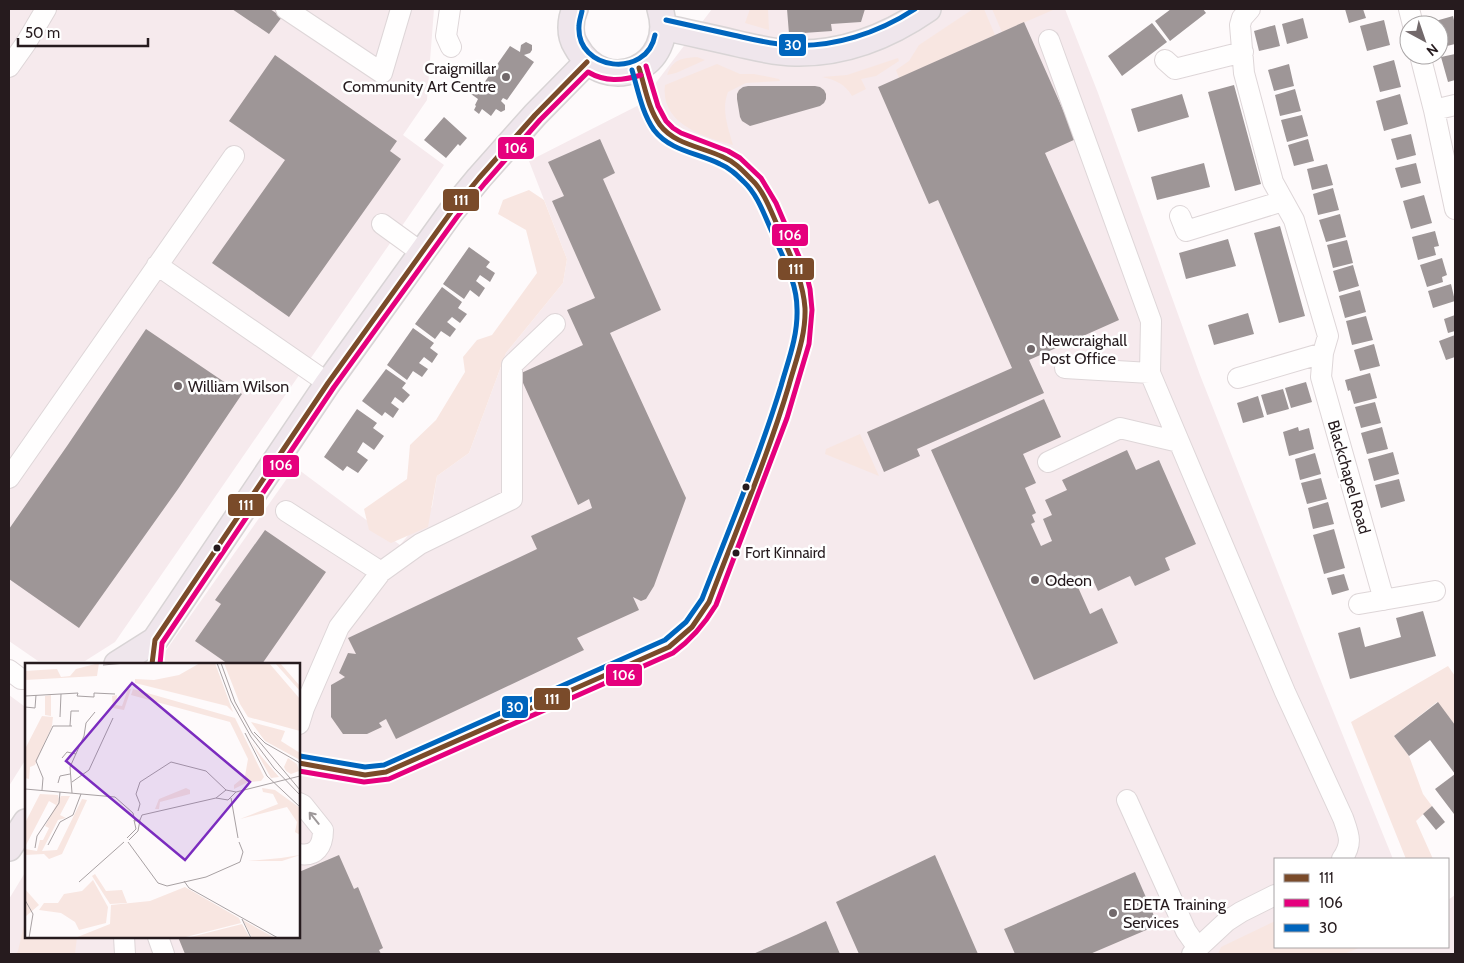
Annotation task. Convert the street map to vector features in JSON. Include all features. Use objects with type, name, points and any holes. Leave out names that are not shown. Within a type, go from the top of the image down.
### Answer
[{"type":"main road","points":[[571,11],[573,41],[581,56],[604,72],[625,73],[639,68],[653,56],[661,42],[662,18],[776,52],[796,53],[840,49],[875,38],[905,24],[928,9]]},
{"type":"main road","points":[[120,663],[153,652],[328,383],[452,212],[534,115],[587,62]]},
{"type":"main road","points":[[9,848],[25,824]]},
{"type":"street","points":[[9,67],[46,9]]},
{"type":"street","points":[[285,9],[382,73],[401,9]]},
{"type":"street","points":[[450,9],[446,36],[451,48]]},
{"type":"street","name":"Blackchapel Road","points":[[1250,9],[1242,18],[1240,25],[1244,52],[1244,73],[1273,182],[1294,220],[1328,336],[1323,353],[1321,377],[1384,600]]},
{"type":"street","points":[[1049,40],[1151,320],[1150,373],[1285,692],[1343,818],[1349,837],[1348,850],[1343,858]]},
{"type":"street","points":[[1165,60],[1175,69],[1244,52]]},
{"type":"street","points":[[1423,65],[1455,209]]},
{"type":"street","points":[[300,764],[365,775],[386,772],[669,647],[684,636],[697,622],[709,602],[783,406],[802,342],[805,310],[803,290],[799,276],[769,206],[755,182],[736,164],[724,157],[678,140],[668,134],[651,110],[639,68]]},
{"type":"street","points":[[1434,110],[1455,105]]},
{"type":"street","points":[[9,478],[234,156]]},
{"type":"street","points":[[1180,216],[1186,231],[1284,201]]},
{"type":"street","points":[[382,224],[422,253]]},
{"type":"street","points":[[157,265],[328,383]]},
{"type":"street","points":[[300,721],[339,627],[381,572],[420,544],[512,499],[512,365],[555,324]]},
{"type":"street","points":[[1238,378],[1323,353]]},
{"type":"street","points":[[1065,368],[1150,373]]},
{"type":"street","points":[[1048,462],[1120,428],[1179,442]]},
{"type":"street","points":[[286,511],[381,572]]},
{"type":"street","points":[[1360,604],[1435,591]]},
{"type":"street","points":[[1127,800],[1195,951],[1227,921],[1274,896]]},
{"type":"street","points":[[300,804],[323,830],[323,841],[317,851],[306,855],[300,854]]},
{"type":"street","points":[[124,938],[125,954]]},
{"type":"street","points":[[158,938],[164,954]]},
{"type":"shaded area","points":[[9,9],[434,9],[427,100],[403,135],[444,165],[115,642],[85,661],[38,661],[9,641]]},
{"type":"shaded area","name":"Fort Kinnaird","points":[[712,9],[1065,9],[1098,93],[1200,375],[1393,858],[1274,858],[1274,948],[1449,948],[1449,899],[1455,895],[1455,954],[9,954],[9,899],[25,873],[25,938],[300,938],[300,663],[159,663],[160,659],[295,467],[400,545],[432,507],[437,476],[469,453],[506,353],[563,283],[567,259],[529,161],[639,105]]},
{"type":"shaded area","points":[[750,9],[768,9],[769,30],[745,23]]},
{"type":"shaded area","points":[[973,9],[984,9],[995,35],[899,78],[896,70],[909,61],[919,45]]},
{"type":"shaded area","points":[[992,9],[1053,9],[1053,10],[1002,32]]},
{"type":"shaded area","points":[[697,57],[705,60],[667,75],[672,66],[679,60]]},
{"type":"shaded area","points":[[898,58],[899,61],[876,76],[861,79],[866,89],[852,96],[840,83],[822,77],[847,75]]},
{"type":"shaded area","points":[[717,64],[740,74],[754,74],[779,79],[780,81],[746,83],[728,92],[725,112],[733,145],[709,138],[686,127],[669,110],[665,98],[665,85]]},
{"type":"shaded area","points":[[529,190],[544,200],[567,259],[563,283],[506,353],[469,453],[437,476],[428,527],[391,543],[369,530],[364,509],[407,479],[410,445],[436,420],[465,372],[463,357],[477,340],[492,335],[537,273],[526,230],[498,214],[503,200]]},
{"type":"shaded area","points":[[860,434],[879,476],[825,454],[826,449]]},
{"type":"shaded area","points":[[1448,666],[1455,676],[1455,725],[1437,702],[1394,736],[1409,756],[1423,794],[1432,806],[1416,821],[1433,858],[1406,858],[1351,722]]},
{"type":"shaded area","points":[[9,695],[24,706],[25,761],[9,786]]},
{"type":"shaded area","points":[[25,920],[25,938],[77,938],[75,954],[16,954]]},
{"type":"shaded area","points":[[1274,921],[1274,948],[1359,948],[1344,954],[1218,954],[1221,947]]},
{"type":"building","points":[[232,9],[270,9],[282,17],[269,34]]},
{"type":"building","points":[[787,9],[865,9],[861,22],[831,24],[832,31],[789,34]]},
{"type":"building","points":[[1171,9],[1203,9],[1206,13],[1170,41],[1155,21]]},
{"type":"building","points":[[1345,9],[1363,9],[1366,18],[1349,23]]},
{"type":"building","points":[[1453,16],[1455,24],[1455,44],[1449,46],[1449,17]]},
{"type":"building","points":[[1303,18],[1308,38],[1287,44],[1282,24]]},
{"type":"building","points":[[1384,20],[1390,45],[1367,51],[1360,26]]},
{"type":"building","points":[[1024,22],[1076,139],[1045,153],[1119,320],[1029,360],[1044,393],[917,449],[920,456],[884,472],[867,432],[1012,368],[938,200],[929,204],[878,87]]},
{"type":"building","points":[[1152,23],[1167,42],[1122,76],[1108,56]]},
{"type":"building","points":[[1275,25],[1280,46],[1259,51],[1254,31]]},
{"type":"building","name":"Craigmillar Community Art Centre","points":[[526,42],[532,45],[532,50],[524,55],[534,62],[507,100],[503,98],[501,101],[505,105],[505,110],[501,112],[496,109],[491,116],[482,109],[479,114],[474,110],[478,99],[471,94],[480,81],[484,83],[510,46],[520,52],[521,45]]},
{"type":"building","points":[[1455,54],[1455,80],[1448,82],[1443,65],[1449,65],[1449,55]]},
{"type":"building","points":[[275,55],[397,141],[390,151],[401,159],[289,317],[212,263],[285,160],[229,121]]},
{"type":"building","points":[[1394,60],[1401,87],[1380,92],[1373,66]]},
{"type":"building","points":[[1289,64],[1294,86],[1274,91],[1268,70]]},
{"type":"building","points":[[1234,85],[1261,184],[1235,191],[1208,92]]},
{"type":"building","points":[[748,86],[815,86],[824,90],[826,99],[820,106],[750,126],[742,121],[740,117],[737,99],[739,90]]},
{"type":"building","points":[[1295,89],[1301,111],[1280,116],[1275,95]]},
{"type":"building","points":[[1182,94],[1189,117],[1138,132],[1131,109]]},
{"type":"building","points":[[1400,94],[1408,124],[1384,131],[1376,101]]},
{"type":"building","points":[[1302,115],[1308,136],[1287,142],[1281,120]]},
{"type":"building","points":[[444,117],[467,138],[460,146],[458,144],[446,158],[424,140]]},
{"type":"building","points":[[1411,134],[1416,155],[1397,160],[1391,139]]},
{"type":"building","points":[[600,139],[615,173],[603,179],[661,310],[610,333],[686,498],[654,586],[646,599],[641,601],[633,597],[639,610],[577,638],[584,650],[396,739],[386,719],[379,723],[382,727],[367,734],[343,734],[331,717],[331,685],[345,677],[339,673],[348,653],[356,654],[348,638],[537,549],[531,536],[592,508],[589,499],[578,505],[519,374],[583,345],[567,310],[595,298],[552,201],[564,196],[548,162]]},
{"type":"building","points":[[1308,139],[1314,161],[1294,166],[1288,145]]},
{"type":"building","points":[[1204,163],[1210,187],[1157,200],[1151,177]]},
{"type":"building","points":[[1416,163],[1421,183],[1401,188],[1395,168]]},
{"type":"building","points":[[1327,164],[1333,185],[1312,190],[1307,169]]},
{"type":"building","points":[[1333,188],[1339,210],[1318,215],[1313,194]]},
{"type":"building","points":[[1424,195],[1432,223],[1411,229],[1403,201]]},
{"type":"building","points":[[1340,214],[1346,237],[1326,242],[1319,220]]},
{"type":"building","points":[[1280,226],[1305,316],[1279,323],[1254,233]]},
{"type":"building","points":[[1435,231],[1439,246],[1434,247],[1436,255],[1418,260],[1412,237]]},
{"type":"building","points":[[1228,239],[1236,266],[1186,279],[1179,253]]},
{"type":"building","points":[[1347,240],[1353,263],[1333,268],[1327,245]]},
{"type":"building","points":[[469,247],[490,262],[486,267],[495,273],[490,282],[480,275],[476,281],[485,288],[479,297],[470,290],[464,299],[443,284]]},
{"type":"building","points":[[1442,258],[1447,275],[1442,277],[1443,282],[1427,287],[1420,265]]},
{"type":"building","points":[[1353,265],[1359,286],[1339,292],[1333,271]]},
{"type":"building","points":[[1451,284],[1455,301],[1433,308],[1428,291]]},
{"type":"building","points":[[442,287],[462,302],[458,308],[467,314],[460,323],[452,317],[447,322],[456,329],[450,337],[441,331],[435,339],[415,324]]},
{"type":"building","points":[[1360,290],[1366,312],[1345,318],[1339,296]]},
{"type":"building","points":[[1248,313],[1254,334],[1214,345],[1208,325]]},
{"type":"building","points":[[1455,315],[1455,331],[1448,333],[1444,319]]},
{"type":"building","points":[[1366,316],[1373,340],[1352,345],[1346,321]]},
{"type":"building","points":[[413,328],[434,343],[430,348],[438,354],[432,363],[424,357],[419,363],[428,369],[422,377],[413,371],[407,380],[387,365]]},
{"type":"building","points":[[146,329],[242,394],[178,489],[79,628],[9,579],[9,529]]},
{"type":"building","points":[[1455,335],[1455,357],[1446,360],[1439,341]]},
{"type":"building","points":[[1374,344],[1380,366],[1360,371],[1354,350]]},
{"type":"building","points":[[386,369],[406,383],[402,388],[410,395],[403,403],[395,397],[391,403],[399,409],[393,418],[385,412],[382,416],[362,401]]},
{"type":"building","points":[[1370,373],[1377,398],[1354,404],[1345,380]]},
{"type":"building","points":[[1306,382],[1312,402],[1291,408],[1285,388]]},
{"type":"building","points":[[1283,389],[1289,409],[1267,415],[1261,395]]},
{"type":"building","points":[[1258,396],[1264,417],[1243,423],[1237,403]]},
{"type":"building","points":[[1044,399],[1061,437],[1023,454],[1036,483],[1025,488],[1036,513],[1032,515],[1035,522],[1031,524],[1041,546],[1052,541],[1043,519],[1052,515],[1045,500],[1067,490],[1062,480],[1127,450],[1136,470],[1159,460],[1196,544],[1165,558],[1170,570],[1135,586],[1130,576],[1098,591],[1092,578],[1077,585],[1090,614],[1102,608],[1118,643],[1034,680],[931,450]]},
{"type":"building","points":[[1375,402],[1381,423],[1361,428],[1355,407]]},
{"type":"building","points":[[357,409],[377,423],[373,428],[384,436],[374,450],[363,442],[357,452],[368,460],[358,473],[347,466],[343,471],[324,457]]},
{"type":"building","points":[[1298,427],[1299,431],[1309,428],[1314,449],[1289,456],[1283,432]]},
{"type":"building","points":[[1382,427],[1388,449],[1367,454],[1361,433]]},
{"type":"building","points":[[1393,452],[1399,474],[1374,481],[1368,459]]},
{"type":"building","points":[[1315,453],[1321,474],[1300,480],[1295,459]]},
{"type":"building","points":[[1321,478],[1327,499],[1307,504],[1301,483]]},
{"type":"building","points":[[1399,479],[1405,501],[1381,508],[1375,485]]},
{"type":"building","points":[[1328,502],[1334,524],[1313,529],[1308,508]]},
{"type":"building","points":[[1334,529],[1345,568],[1324,574],[1313,535]]},
{"type":"building","points":[[265,530],[326,572],[263,663],[227,663],[195,641],[221,604],[215,600]]},
{"type":"building","points":[[1344,574],[1349,590],[1332,595],[1327,578]]},
{"type":"building","points":[[1423,611],[1436,656],[1350,679],[1338,633],[1360,627],[1365,647],[1401,637],[1396,618]]},
{"type":"building","points":[[1438,702],[1455,725],[1455,774],[1430,740],[1409,756],[1394,736]]},
{"type":"building","points":[[1455,774],[1455,813],[1454,814],[1435,789]]},
{"type":"building","points":[[1432,806],[1445,822],[1436,830],[1423,814]]},
{"type":"building","points":[[339,855],[354,889],[358,887],[383,948],[379,950],[381,954],[185,954],[178,938],[300,938],[300,872]]},
{"type":"building","points":[[935,855],[978,954],[859,954],[836,902]]},
{"type":"building","points":[[1135,872],[1158,925],[1090,954],[1015,954],[1004,929]]},
{"type":"building","points":[[826,921],[840,954],[753,954],[796,935]]},
{"type":"transit line","name":"30","points":[[666,20],[768,42],[806,45],[822,44],[855,37],[886,25],[915,9]]},
{"type":"transit line","name":"30","points":[[582,11],[579,26],[581,41],[588,53],[600,60],[613,64],[627,63],[639,58],[649,49],[655,35]]},
{"type":"transit line","name":"111","points":[[152,663],[155,640],[328,383],[451,212],[535,115],[587,62]]},
{"type":"transit line","name":"106","points":[[300,771],[364,782],[389,779],[673,653],[697,632],[716,605],[787,418],[809,344],[812,310],[810,289],[806,273],[776,203],[761,178],[740,158],[728,151],[681,133],[673,128],[666,121],[658,106],[646,66]]},
{"type":"transit line","name":"111","points":[[300,763],[365,775],[386,772],[669,647],[692,627],[709,602],[761,467],[789,385],[804,328],[804,298],[792,258],[760,190],[731,161],[673,137],[660,125],[652,112],[639,68]]},
{"type":"transit line","name":"30","points":[[300,756],[365,767],[384,765],[665,640],[686,622],[702,599],[753,467],[781,386],[794,339],[797,319],[795,289],[789,270],[764,214],[749,187],[727,168],[712,160],[676,147],[661,137],[654,130],[646,116],[632,70]]},
{"type":"transit line","name":"106","points":[[160,663],[162,643],[334,387],[457,217],[540,120],[588,72],[601,78],[614,80],[641,75]]},
{"type":"place","name":"Craigmillar Community Art Centre","points":[[506,77]]},
{"type":"place","name":"Newcraighall Post Office","points":[[1031,349]]},
{"type":"place","name":"William Wilson","points":[[178,386]]},
{"type":"place","name":"Fort Kinnaird","points":[[736,553]]},
{"type":"place","name":"Odeon","points":[[1035,580]]},
{"type":"place","name":"EDETA Training Services","points":[[1113,913]]}]
